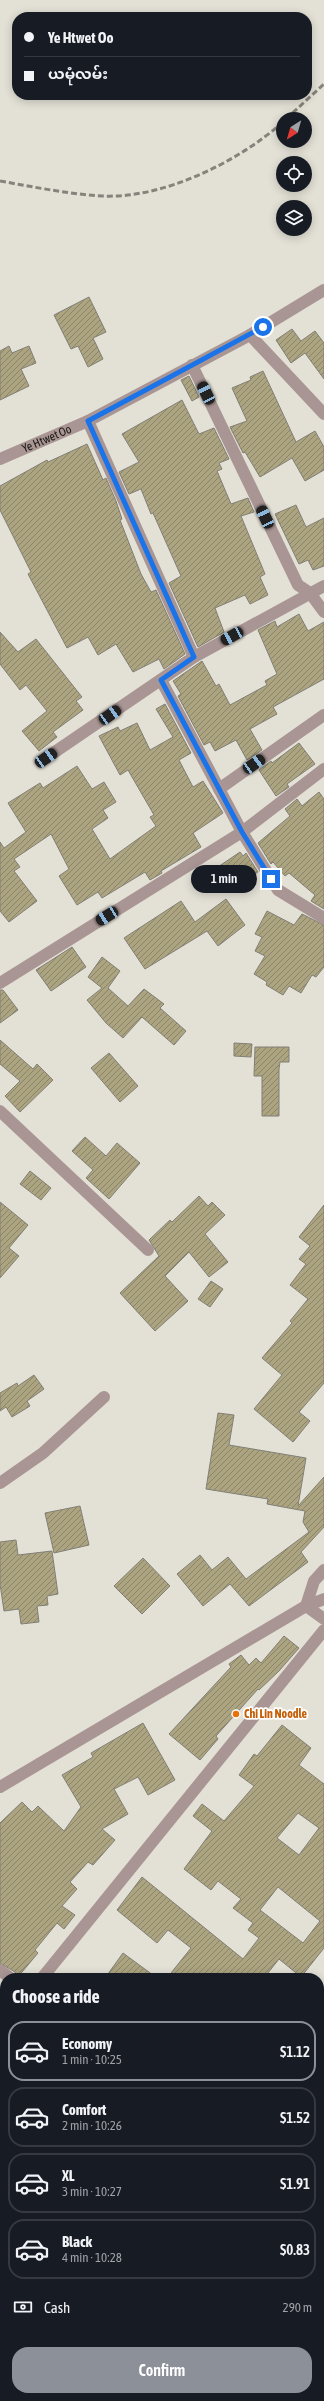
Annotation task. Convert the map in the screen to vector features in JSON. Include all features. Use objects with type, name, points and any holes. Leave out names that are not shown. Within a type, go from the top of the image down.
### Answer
[{"type":"street","name":"Ye Htwet Oo","points":[[0,459],[88,421],[250,335],[324,290]]},
{"type":"street","points":[[250,335],[324,414]]},
{"type":"street","points":[[192,366],[298,585],[310,593],[324,612]]},
{"type":"street","points":[[88,421],[194,657]]},
{"type":"street","points":[[46,758],[194,657],[324,586]]},
{"type":"street","points":[[161,680],[242,832],[278,890],[324,918]]},
{"type":"street","points":[[219,789],[324,715]]},
{"type":"street","points":[[0,982],[242,832],[324,769]]},
{"type":"street","points":[[0,1110],[148,1250]]},
{"type":"street","points":[[0,1483],[43,1453],[104,1397]]},
{"type":"street","points":[[306,1606],[314,1581],[324,1570]]},
{"type":"street","points":[[0,1786],[306,1606],[324,1599]]},
{"type":"street","points":[[306,1606],[324,1619]]},
{"type":"street","points":[[46,1973],[324,1630]]},
{"type":"building","points":[[89,297],[106,332],[93,338],[103,359],[88,367],[78,346],[71,349],[54,315]]},
{"type":"building","points":[[292,329],[301,341],[315,331],[324,343],[324,379],[305,353],[291,363],[276,340]]},
{"type":"building","points":[[9,346],[12,353],[29,346],[36,363],[21,369],[29,386],[0,400],[0,351]]},
{"type":"building","points":[[263,371],[296,442],[315,431],[324,447],[324,470],[305,481],[292,458],[260,477],[245,452],[243,453],[230,427],[247,421],[232,388],[251,380],[250,377]]},
{"type":"building","points":[[189,376],[199,397],[192,401],[181,380]]},
{"type":"building","points":[[182,400],[199,434],[214,428],[229,459],[219,463],[222,469],[217,471],[231,504],[248,498],[254,512],[241,516],[265,574],[260,577],[268,595],[250,604],[245,595],[215,608],[224,632],[198,647],[169,583],[181,576],[153,513],[151,514],[141,489],[129,494],[119,472],[139,462],[122,434]]},
{"type":"building","points":[[87,444],[103,480],[106,478],[116,501],[122,519],[120,520],[141,574],[151,592],[156,590],[185,654],[164,669],[159,659],[133,672],[116,644],[98,655],[88,637],[67,648],[28,574],[31,572],[0,510],[0,486],[47,460],[48,462]]},
{"type":"building","points":[[296,505],[306,527],[324,518],[324,566],[313,570],[308,560],[299,564],[275,514]]},
{"type":"building","points":[[299,614],[308,631],[324,622],[324,679],[273,707],[277,714],[250,729],[262,750],[247,760],[236,740],[215,751],[210,742],[204,745],[178,696],[181,694],[173,681],[202,661],[216,686],[219,684],[230,705],[267,685],[265,681],[277,674],[258,630],[275,621],[277,627]]},
{"type":"building","points":[[0,632],[18,652],[36,639],[82,697],[76,701],[83,710],[53,732],[57,737],[39,751],[22,731],[47,711],[26,685],[20,690],[0,664]]},
{"type":"building","points":[[165,704],[191,753],[179,760],[193,787],[203,781],[223,813],[193,833],[201,847],[161,871],[162,873],[150,880],[145,872],[102,898],[98,892],[77,905],[59,876],[69,869],[51,834],[14,859],[20,867],[14,871],[37,901],[9,922],[0,911],[0,842],[4,848],[26,832],[8,803],[40,783],[43,788],[77,766],[92,789],[104,782],[116,802],[103,810],[108,818],[92,829],[110,859],[156,826],[150,817],[154,815],[128,770],[120,775],[99,736],[118,727],[120,731],[137,723],[150,750],[173,737],[156,709]]},
{"type":"building","points":[[299,743],[315,764],[287,784],[289,787],[276,796],[259,770],[271,761],[272,763]]},
{"type":"building","points":[[319,792],[324,799],[324,909],[311,901],[315,895],[289,873],[285,876],[273,862],[271,864],[258,843],[290,816],[285,809],[297,799],[302,806]]},
{"type":"building","points":[[240,852],[243,856],[246,853],[258,872],[229,891],[215,869]]},
{"type":"building","points":[[226,899],[245,925],[218,946],[207,931],[145,969],[124,938],[181,901],[195,922]]},
{"type":"building","points":[[267,911],[294,925],[302,914],[324,925],[324,967],[316,977],[312,975],[301,993],[289,986],[283,995],[266,985],[267,982],[254,974],[265,956],[255,951],[262,937],[255,934]]},
{"type":"building","points":[[72,947],[86,967],[51,991],[36,970]]},
{"type":"building","points":[[102,957],[120,971],[108,988],[128,1006],[144,989],[164,1004],[160,1008],[186,1031],[174,1045],[142,1017],[123,1038],[106,1023],[87,1000],[102,988],[88,977]]},
{"type":"building","points":[[0,990],[3,990],[18,1010],[0,1023]]},
{"type":"building","points":[[0,1040],[33,1069],[37,1064],[53,1080],[20,1112],[5,1096],[20,1081],[0,1064]]},
{"type":"building","points":[[234,1043],[252,1044],[251,1057],[234,1056]]},
{"type":"building","points":[[255,1047],[289,1047],[289,1062],[280,1062],[279,1116],[262,1116],[262,1076],[254,1076]]},
{"type":"building","points":[[109,1053],[138,1086],[120,1102],[91,1068]]},
{"type":"building","points":[[85,1137],[106,1156],[117,1143],[140,1163],[109,1199],[86,1178],[93,1170],[72,1151]]},
{"type":"building","points":[[30,1171],[51,1188],[41,1200],[20,1184]]},
{"type":"building","points":[[199,1196],[208,1206],[212,1202],[225,1215],[205,1234],[228,1262],[209,1277],[189,1252],[165,1276],[188,1301],[155,1331],[120,1293],[159,1256],[149,1240],[170,1220],[172,1222]]},
{"type":"building","points":[[0,1202],[28,1225],[9,1248],[19,1256],[0,1278]]},
{"type":"building","points":[[324,1205],[324,1383],[299,1412],[310,1421],[293,1442],[254,1409],[282,1375],[262,1358],[292,1323],[290,1321],[308,1299],[290,1285],[306,1264],[299,1259],[310,1246],[299,1237]]},
{"type":"building","points":[[211,1281],[223,1289],[210,1307],[198,1299]]},
{"type":"building","points":[[34,1375],[44,1389],[27,1401],[30,1406],[12,1417],[6,1407],[0,1411],[0,1393],[17,1383],[18,1386]]},
{"type":"building","points":[[218,1413],[234,1415],[229,1445],[306,1458],[298,1506],[324,1477],[324,1527],[301,1552],[308,1562],[249,1606],[230,1584],[203,1606],[177,1574],[200,1555],[212,1570],[228,1557],[246,1579],[309,1532],[303,1522],[305,1511],[267,1504],[268,1499],[206,1489]]},
{"type":"building","points":[[80,1506],[89,1545],[54,1553],[45,1513]]},
{"type":"building","points":[[16,1540],[18,1555],[52,1551],[58,1594],[47,1596],[48,1605],[37,1606],[39,1622],[21,1624],[19,1609],[4,1611],[0,1584],[0,1542]]},
{"type":"building","points":[[143,1558],[170,1586],[142,1614],[114,1586]]},
{"type":"building","points":[[284,1636],[299,1648],[279,1671],[259,1690],[258,1689],[216,1736],[218,1739],[200,1760],[169,1734],[231,1667],[229,1664],[241,1655],[249,1665],[256,1658],[261,1663]]},
{"type":"building","points":[[143,1723],[175,1780],[148,1795],[138,1777],[114,1789],[128,1814],[102,1829],[115,1840],[93,1865],[88,1862],[70,1882],[77,1889],[62,1906],[75,1915],[64,1929],[57,1923],[35,1950],[38,1953],[21,1973],[15,1973],[0,1963],[0,1823],[22,1802],[32,1812],[38,1806],[64,1831],[81,1807],[62,1775],[93,1757],[91,1753]]},
{"type":"building","points":[[282,1725],[311,1748],[299,1765],[324,1784],[324,1948],[304,1973],[296,1973],[279,1959],[268,1973],[171,1973],[191,1948],[168,1930],[157,1943],[117,1910],[142,1877],[243,1959],[259,1938],[248,1930],[253,1923],[233,1908],[241,1899],[218,1881],[211,1890],[184,1869],[212,1831],[193,1816],[202,1804],[224,1821],[254,1786],[239,1775],[254,1754],[257,1756]],"holes":[[[298,1813],[319,1828],[299,1855],[277,1838]],[[278,1887],[320,1921],[303,1943],[260,1910]]]},
{"type":"building","points":[[123,1953],[150,1973],[109,1973]]},
{"type":"railway","points":[[312,95],[324,84]]},
{"type":"railway","points":[[294,112],[307,100]]},
{"type":"railway","points":[[0,181],[64,192],[102,196],[125,195],[150,191],[174,184],[222,164],[265,137],[276,128]]},
{"type":"place","name":"Chi Lin Noodle","points":[[236,1714]]},
{"type":"route","points":[[263,327],[88,421],[194,657],[161,680],[242,832],[271,879]]}]
